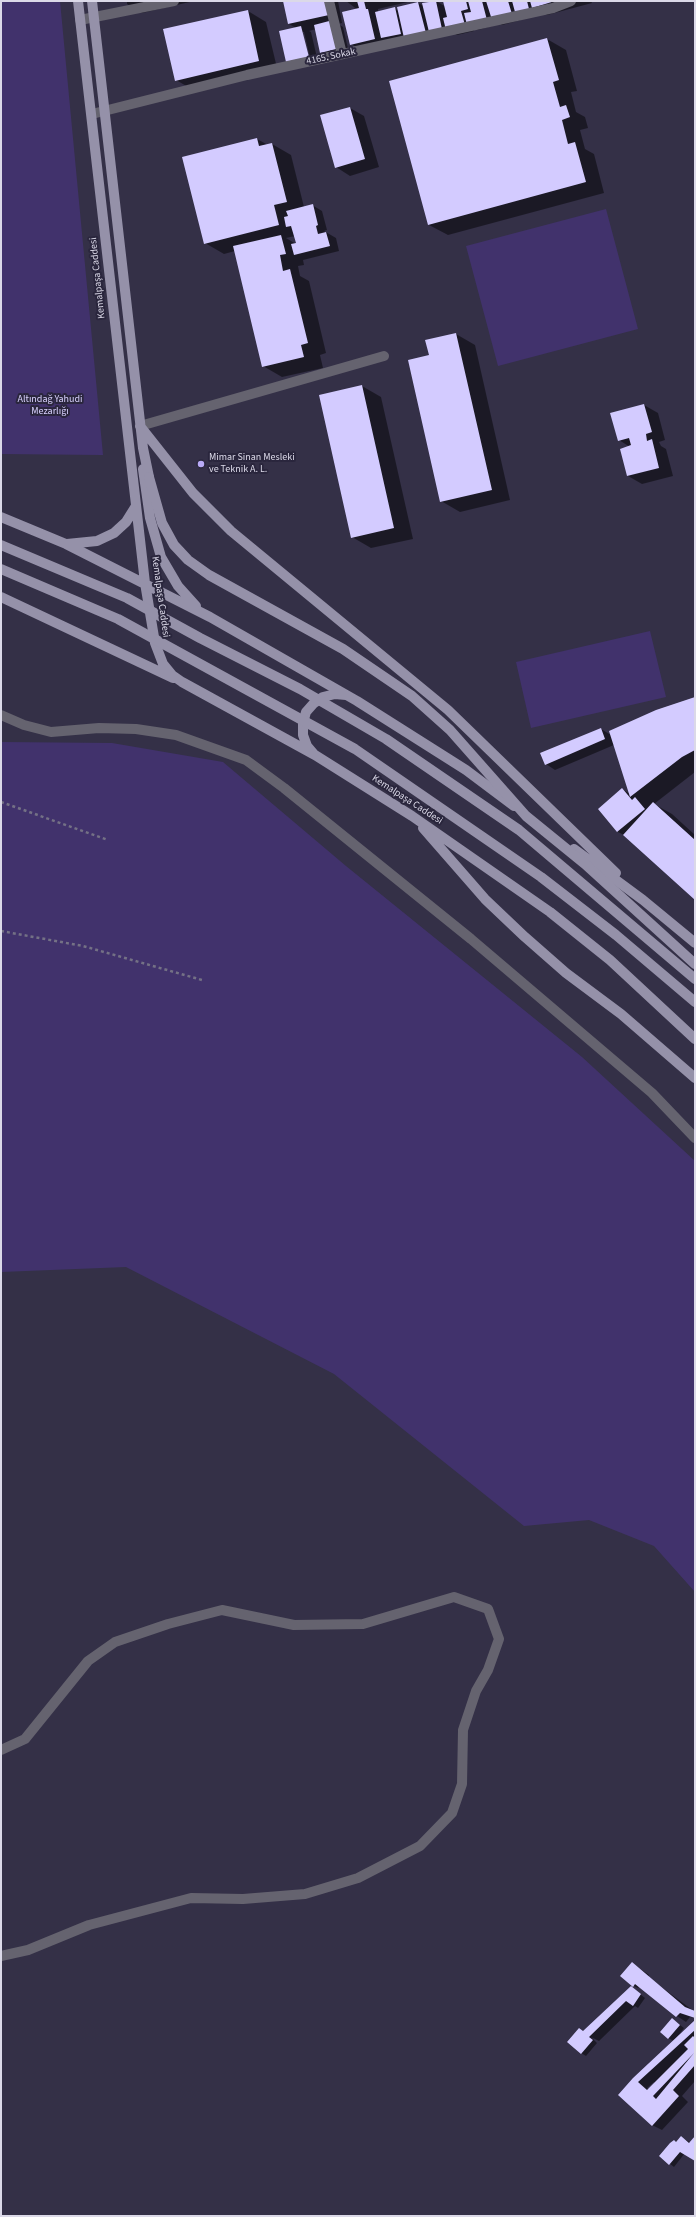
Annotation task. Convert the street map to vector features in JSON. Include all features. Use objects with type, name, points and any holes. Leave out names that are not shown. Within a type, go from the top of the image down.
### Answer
[{"type":"main road","name":"Kemalpaşa Caddesi","points":[[78,1],[145,583],[152,630],[158,654],[172,675],[182,682],[315,755],[412,816],[579,934],[610,960],[695,1039]]},
{"type":"main road","points":[[92,1],[143,448],[149,477],[162,523],[174,545],[188,560],[209,575],[343,649],[412,696],[450,730],[526,816],[590,869],[695,964]]},
{"type":"main road","points":[[140,426],[193,493],[231,531],[448,710],[643,900]]},
{"type":"main road","points":[[143,448],[145,488],[153,532],[161,557],[182,592],[210,617]]},
{"type":"main road","points":[[66,544],[96,540],[114,533],[126,522],[136,506]]},
{"type":"main road","points":[[1,517],[66,544],[145,583],[210,617],[357,701],[466,770],[643,900],[695,943]]},
{"type":"main road","points":[[1,545],[127,598],[200,638],[300,688],[386,739],[519,830],[695,980]]},
{"type":"main road","points":[[1,569],[118,619],[355,749],[541,877],[616,935],[695,1002]]},
{"type":"main road","points":[[1,597],[182,682]]},
{"type":"main road","points":[[315,755],[307,746],[303,735],[303,723],[306,712],[314,703],[323,697],[335,694],[346,695],[357,701]]},
{"type":"main road","points":[[412,816],[485,899],[560,968],[621,1014],[695,1078]]},
{"type":"main road","points":[[677,1021],[695,1028]]},
{"type":"street","points":[[80,20],[174,1]]},
{"type":"street","points":[[329,1],[342,54]]},
{"type":"street","name":"4165. Sokak","points":[[92,114],[342,54],[553,8],[571,1]]},
{"type":"street","points":[[140,426],[384,356]]},
{"type":"street","points":[[1,715],[24,725],[51,732],[98,728],[136,729],[176,735],[246,760],[284,788],[477,944],[652,1092],[695,1138]]},
{"type":"street","points":[[1,1750],[25,1739],[88,1660],[115,1642],[168,1624],[222,1610],[294,1624],[363,1624],[454,1597],[488,1609],[499,1639],[488,1670],[476,1691],[463,1730],[462,1784],[452,1813],[420,1846],[358,1878],[305,1894],[243,1899],[191,1898],[89,1925],[28,1950],[1,1956]]},
{"type":"path","points":[[1,802],[108,840]]},
{"type":"path","points":[[1,931],[83,946],[202,980]]},
{"type":"green space","name":"Altındağ Yahudi Mezarlığı","points":[[1,1],[60,1],[103,455],[1,454]]},
{"type":"green space","points":[[606,209],[638,329],[498,366],[466,246]]},
{"type":"green space","points":[[650,631],[666,697],[531,728],[516,662]]},
{"type":"green space","points":[[1,742],[112,743],[223,762],[346,866],[582,1057],[695,1161],[695,1592],[654,1546],[589,1520],[524,1526],[334,1374],[126,1267],[1,1272]]},
{"type":"building","points":[[283,1],[325,1],[329,15],[288,24]]},
{"type":"building","points":[[357,1],[364,1],[366,9],[368,9],[375,39],[350,45],[342,12],[359,8]]},
{"type":"building","points":[[436,1],[442,29],[429,32],[422,3]]},
{"type":"building","points":[[443,1],[466,1],[468,9],[461,11],[465,25],[446,30],[443,18],[447,17]]},
{"type":"building","points":[[468,1],[482,1],[487,20],[467,25],[464,13],[471,12]]},
{"type":"building","points":[[486,1],[508,1],[512,14],[492,20]]},
{"type":"building","points":[[512,1],[527,1],[529,9],[515,12]]},
{"type":"building","points":[[530,1],[555,1],[532,8]]},
{"type":"building","points":[[418,2],[426,33],[404,38],[397,7]]},
{"type":"building","points":[[395,7],[401,34],[381,38],[375,12]]},
{"type":"building","points":[[248,10],[259,61],[175,81],[163,29]]},
{"type":"building","points":[[333,20],[340,48],[320,53],[314,25]]},
{"type":"building","points":[[301,26],[309,57],[286,62],[279,31]]},
{"type":"building","points":[[547,38],[559,80],[553,82],[560,107],[566,105],[570,117],[562,120],[568,144],[575,142],[586,182],[428,225],[389,81]]},
{"type":"building","points":[[350,107],[365,159],[335,168],[320,115]]},
{"type":"building","points":[[257,138],[259,146],[272,143],[287,202],[274,205],[279,225],[204,244],[182,157]]},
{"type":"building","points":[[313,204],[318,225],[316,226],[318,234],[326,232],[330,246],[294,255],[291,244],[296,243],[291,226],[286,227],[284,217],[288,216],[286,211]]},
{"type":"building","points":[[281,235],[286,254],[280,255],[283,271],[290,269],[308,343],[301,345],[304,357],[262,367],[233,246]]},
{"type":"building","points":[[456,333],[492,490],[440,502],[408,360],[429,355],[425,340]]},
{"type":"building","points":[[362,385],[394,528],[351,538],[319,395]]},
{"type":"building","points":[[644,404],[652,432],[646,434],[647,441],[652,439],[659,468],[627,476],[620,449],[631,445],[629,438],[618,441],[610,413]]},
{"type":"building","points":[[695,697],[695,750],[682,757],[630,797],[609,731],[656,710]]},
{"type":"building","points":[[601,728],[605,739],[545,765],[540,753]]},
{"type":"building","points":[[622,788],[632,800],[635,797],[645,809],[617,832],[598,809]]},
{"type":"building","points":[[653,802],[695,840],[695,900],[623,835]]},
{"type":"building","points":[[632,1962],[685,2007],[695,2011],[695,2018],[680,2013],[676,2017],[635,1984],[633,1987],[620,1976]]},
{"type":"building","points":[[631,1986],[641,1994],[633,2006],[626,2001],[589,2037],[593,2040],[581,2054],[567,2042],[579,2028],[583,2031]]},
{"type":"building","points":[[672,2018],[680,2025],[668,2039],[660,2032]]},
{"type":"building","points":[[695,2020],[695,2030],[638,2082],[647,2090],[688,2049],[684,2045],[693,2036],[695,2038],[695,2065],[673,2090],[679,2096],[652,2126],[618,2095],[633,2078]],"holes":[[[694,2053],[656,2099],[653,2096]]]},
{"type":"building","points":[[681,2136],[689,2143],[695,2136],[695,2161],[680,2152],[669,2165],[659,2156],[670,2143],[674,2140],[676,2142]]},
{"type":"place","name":"Mimar Sinan Mesleki ve Teknik A. L.","points":[[201,464]]}]
